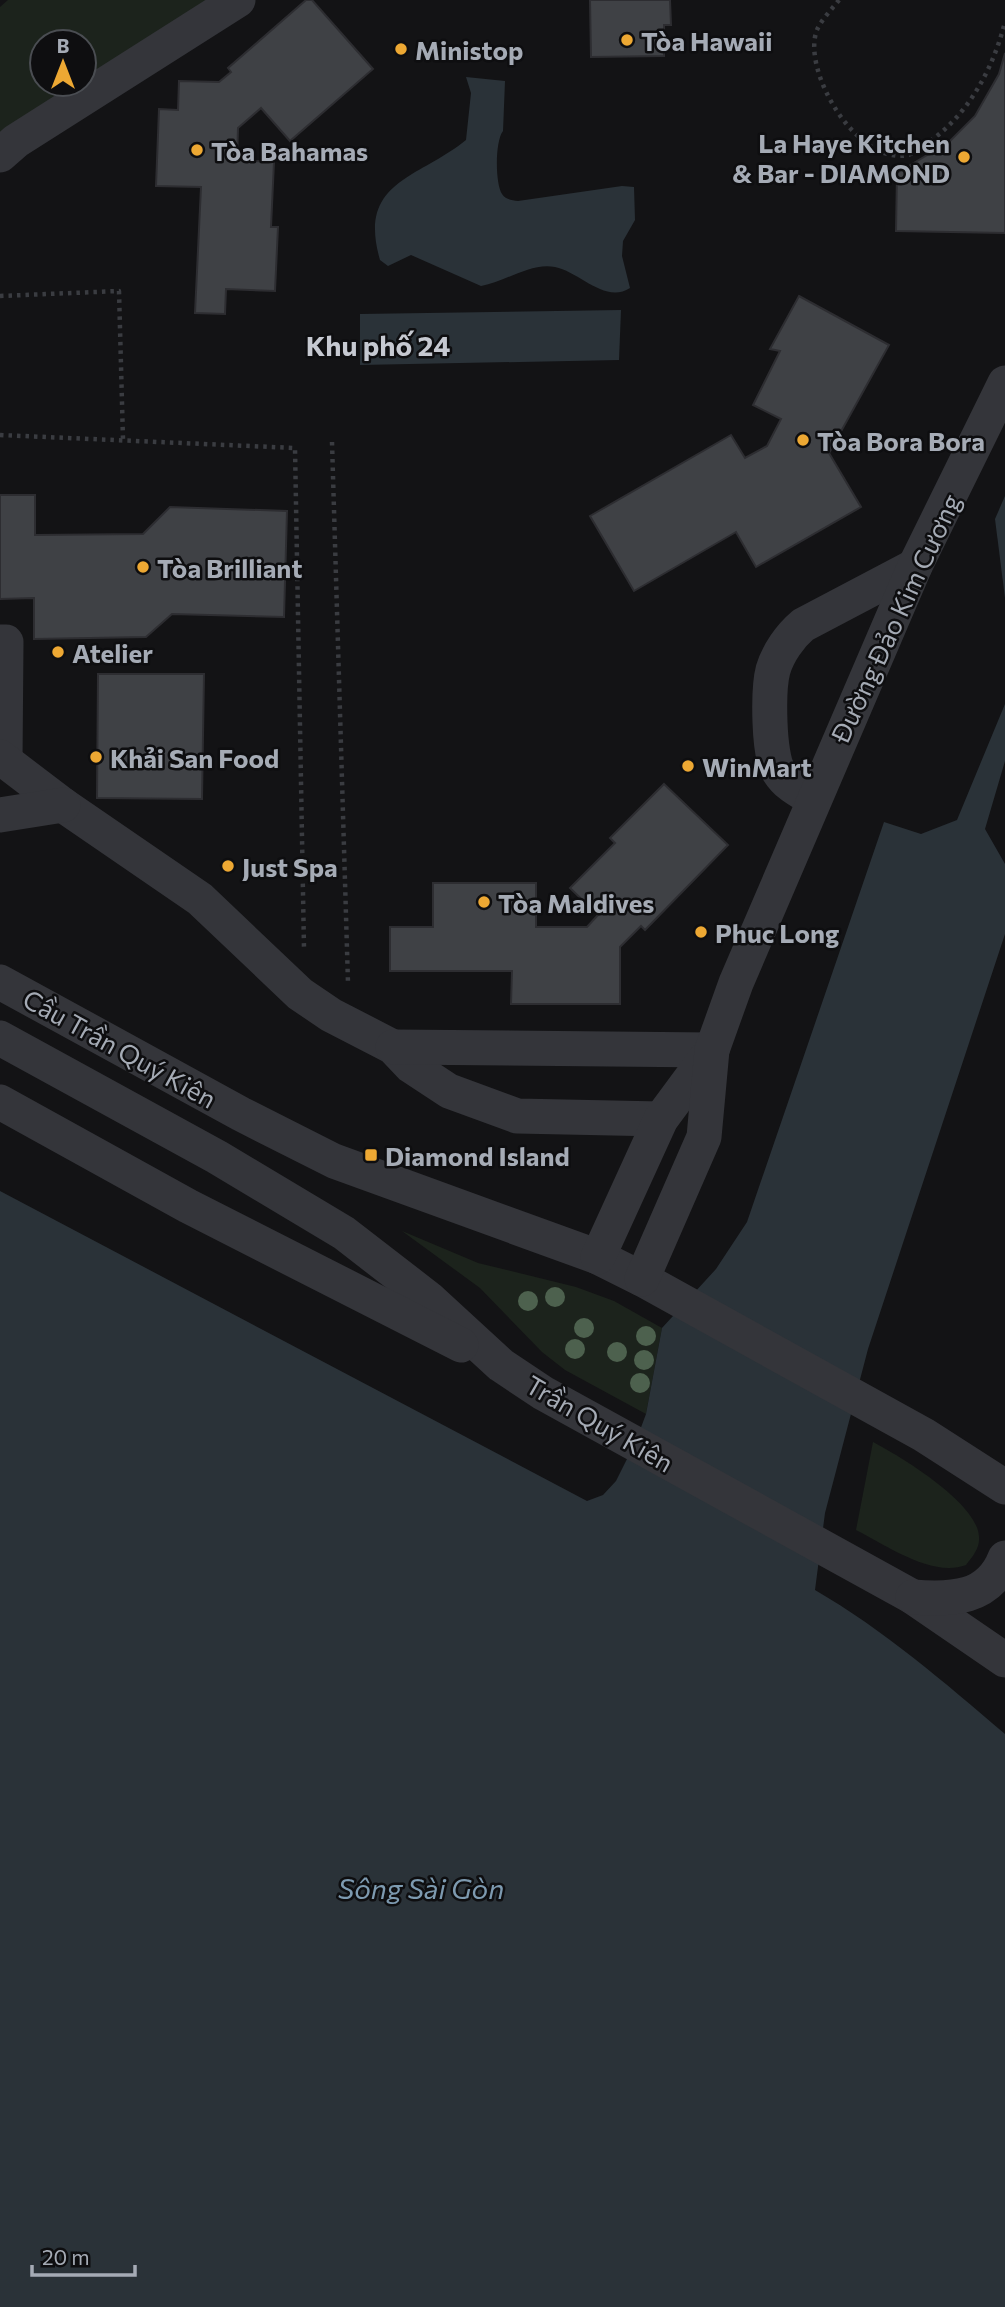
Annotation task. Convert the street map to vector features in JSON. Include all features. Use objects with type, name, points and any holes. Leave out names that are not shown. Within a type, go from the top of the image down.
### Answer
[{"type":"street","points":[[0,155],[16,141],[238,0]]},
{"type":"street","name":"Đường Đảo Kim Cương","points":[[642,1279],[704,1137],[712,1050],[736,983],[915,566],[1005,383]]},
{"type":"street","points":[[813,799],[789,785],[778,770],[772,753],[773,668],[790,636],[803,625],[915,566]]},
{"type":"street","points":[[0,642],[6,642],[3,759],[62,806],[200,899],[300,994],[331,1015],[393,1047],[429,1079],[499,1112],[537,1118],[661,1119]]},
{"type":"street","points":[[0,815],[62,806]]},
{"type":"street","name":"Cầu Trần Quý Kiên","points":[[0,982],[241,1114],[334,1161],[598,1257]]},
{"type":"street","name":"Cầu Trần Quý Kiên","points":[[0,1038],[217,1157]]},
{"type":"street","points":[[393,1047],[712,1050]]},
{"type":"street","name":"Đường Đảo Kim Cương","points":[[598,1257],[661,1119],[712,1050]]},
{"type":"street","points":[[0,1102],[188,1206],[501,1365]]},
{"type":"street","name":"Trần Quý Kiên","points":[[217,1157],[345,1233],[428,1298],[501,1365],[583,1417],[914,1597],[1005,1660]]},
{"type":"street","points":[[598,1257],[674,1294],[924,1435],[1001,1491]]},
{"type":"street","points":[[914,1597],[950,1598],[974,1593],[992,1579],[1005,1558]]},
{"type":"path","points":[[839,0],[817,30],[814,56],[820,76],[849,131],[880,153],[909,155],[940,134],[975,94],[998,51],[1005,22]]},
{"type":"path","points":[[0,296],[119,291],[123,440]]},
{"type":"path","points":[[0,435],[295,448],[304,954]]},
{"type":"path","points":[[332,442],[348,983]]},
{"type":"shaded area","points":[[8,0],[215,0],[98,76],[98,28],[28,28],[28,98],[64,98],[0,140],[0,7]]},
{"type":"shaded area","points":[[402,1231],[478,1263],[576,1287],[614,1301],[662,1328],[646,1414],[565,1370],[542,1352],[480,1288]]},
{"type":"shaded area","points":[[873,1442],[936,1482],[966,1510],[975,1524],[979,1541],[976,1552],[966,1565],[953,1568],[924,1564],[856,1530]]},
{"type":"water","points":[[466,77],[505,81],[503,131],[498,144],[497,162],[498,181],[505,197],[518,201],[622,186],[634,187],[635,220],[623,241],[622,256],[630,288],[621,292],[602,290],[564,270],[546,266],[481,286],[411,255],[388,266],[380,260],[375,234],[377,213],[384,198],[396,185],[466,140],[471,93]]},
{"type":"water","points":[[621,310],[619,360],[360,365],[360,314]]},
{"type":"water","points":[[1005,496],[1005,598],[995,519]]},
{"type":"water","name":"Sông Sài Gòn","points":[[1005,704],[1005,761],[985,829],[1005,864],[1005,934],[868,1349],[825,1513],[815,1590],[889,1639],[1005,1734],[1005,2307],[0,2307],[0,1191],[587,1501],[603,1495],[616,1481],[646,1414],[662,1328],[716,1269],[747,1222],[884,822],[921,834],[957,820]]},
{"type":"building","name":"Tòa Bahamas","points":[[306,0],[312,0],[373,69],[290,141],[261,108],[238,128],[237,160],[274,162],[271,227],[278,227],[275,291],[226,289],[225,314],[195,313],[201,187],[156,186],[159,109],[178,110],[179,81],[219,82],[231,72],[228,68]]},
{"type":"building","name":"Tòa Hawaii","points":[[590,0],[670,0],[671,25],[664,25],[664,56],[591,57]]},
{"type":"building","name":"La Haye Kitchen & Bar - DIAMOND","points":[[1005,53],[1005,233],[896,231],[897,173],[949,142],[975,116],[999,74]]},
{"type":"building","name":"Tòa Bora Bora","points":[[799,296],[889,345],[829,453],[861,507],[756,567],[736,532],[634,591],[590,516],[731,435],[745,458],[767,446],[781,419],[753,405],[780,351],[770,349]]},
{"type":"building","name":"Tòa Brilliant","points":[[0,495],[35,495],[35,535],[143,534],[170,507],[287,511],[284,617],[172,614],[146,637],[34,639],[34,598],[0,599]]},
{"type":"building","points":[[98,674],[204,674],[202,799],[97,798]]},
{"type":"building","name":"Tòa Maldives","points":[[664,784],[728,845],[645,930],[641,926],[620,947],[620,1004],[511,1004],[512,971],[390,971],[390,927],[433,927],[433,883],[536,883],[536,927],[587,927],[598,915],[570,888],[615,843],[610,838]]},
{"type":"place","name":"Tòa Hawaii","points":[[627,40]]},
{"type":"place","name":"Ministop","points":[[401,49]]},
{"type":"place","name":"Tòa Bahamas","points":[[197,150]]},
{"type":"place","name":"La Haye Kitchen & Bar - DIAMOND","points":[[964,157]]},
{"type":"place","name":"Tòa Bora Bora","points":[[803,440]]},
{"type":"place","name":"Tòa Brilliant","points":[[143,567]]},
{"type":"place","name":"Atelier","points":[[58,652]]},
{"type":"place","name":"Khải San Food","points":[[96,757]]},
{"type":"place","name":"WinMart","points":[[688,766]]},
{"type":"place","name":"Just Spa","points":[[228,866]]},
{"type":"place","name":"Tòa Maldives","points":[[484,902]]},
{"type":"place","name":"Phuc Long","points":[[701,932]]},
{"type":"place","name":"Diamond Island","points":[[371,1155]]},
{"type":"district","name":"Khu phố 24","points":[[378,345]]}]
